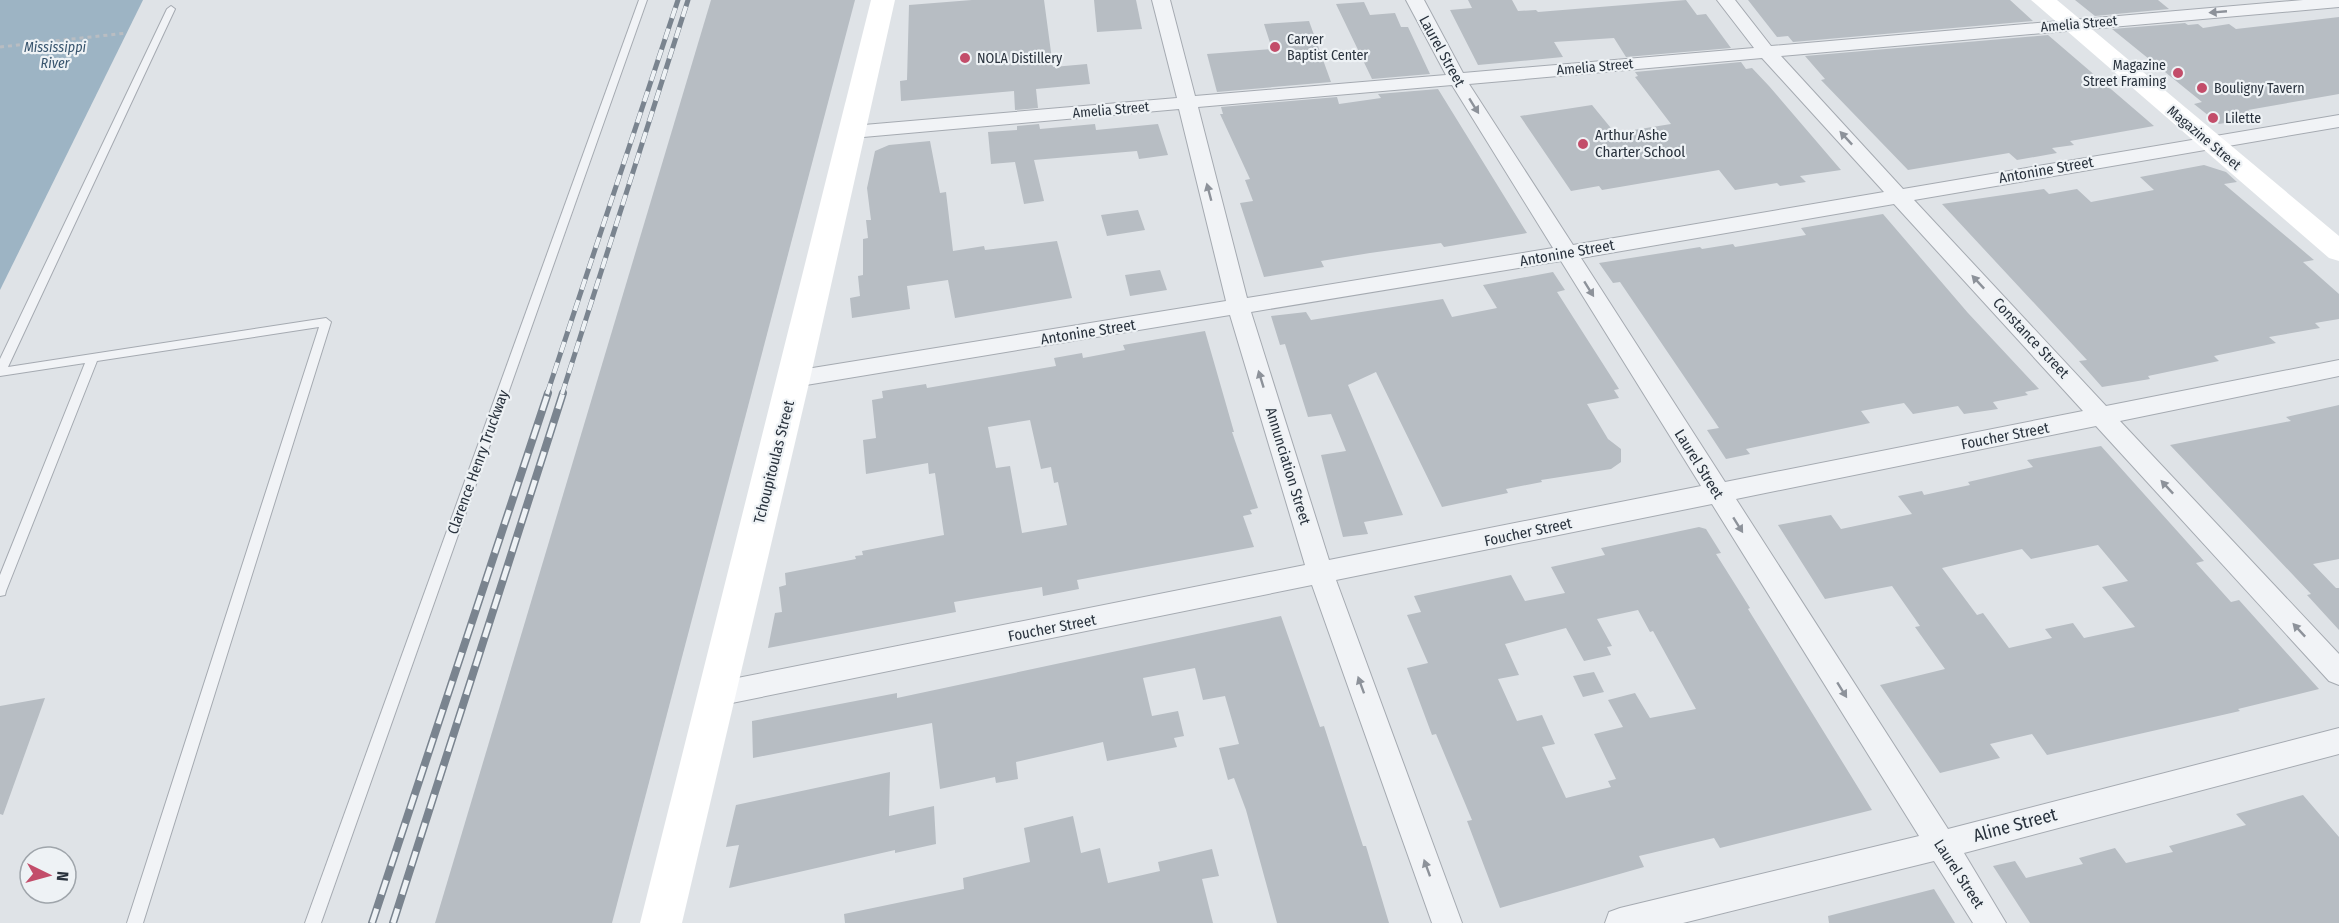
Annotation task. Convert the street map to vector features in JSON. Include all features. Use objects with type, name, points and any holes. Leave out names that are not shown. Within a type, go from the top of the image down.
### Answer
[{"type":"street","name":"Tchoupitoulas Street","points":[[661,923],[794,380],[883,0]]},
{"type":"street","name":"Annunciation Street","points":[[1161,0],[1185,104],[1239,308],[1321,574],[1447,923]]},
{"type":"street","name":"Laurel Street","points":[[1415,0],[1456,79],[1991,923]]},
{"type":"street","name":"Constance Street","points":[[1726,0],[1766,51],[2339,673]]},
{"type":"street","name":"Magazine Street","points":[[2043,0],[2339,251]]},
{"type":"street","name":"Amelia Street","points":[[852,132],[2339,2]]},
{"type":"street","name":"Antonine Street","points":[[794,380],[1567,253],[2339,120]]},
{"type":"street","name":"Foucher Street","points":[[717,694],[2339,368]]},
{"type":"street","name":"Aline Street","points":[[1620,923],[1940,845],[2339,741]]},
{"type":"lane","name":"Clarence Henry Truckway","points":[[313,923],[643,0]]},
{"type":"lane","points":[[0,371],[171,9]]},
{"type":"lane","points":[[0,371],[326,322],[135,923]]},
{"type":"lane","points":[[0,591],[93,357]]},
{"type":"path","points":[[0,47],[127,33]]},
{"type":"water","name":"Mississippi River","points":[[0,0],[143,0],[0,290]]},
{"type":"building","points":[[711,0],[855,0],[612,923],[435,923]]},
{"type":"building","points":[[972,0],[1044,0],[1053,67],[1087,64],[1090,84],[1036,89],[1038,108],[1015,110],[1014,91],[901,101],[900,81],[907,80],[909,5]]},
{"type":"building","points":[[1094,0],[1136,0],[1142,29],[1097,32]]},
{"type":"building","points":[[1468,0],[1512,0],[1518,11],[1536,10],[1538,12],[1686,0],[1697,15],[1706,14],[1731,48],[1626,57],[1614,38],[1554,42],[1563,57],[1478,65],[1450,10],[1472,8]]},
{"type":"building","points":[[1748,0],[2010,0],[2033,21],[1793,42],[1788,36],[1777,37]]},
{"type":"building","points":[[2075,0],[2158,0],[2169,9],[2095,16]]},
{"type":"building","points":[[1364,2],[1370,15],[1395,13],[1401,27],[1408,27],[1430,74],[1372,79],[1336,4]]},
{"type":"building","points":[[2339,17],[2339,94],[2248,110],[2258,117],[2219,124],[2194,104],[2202,102],[2112,29],[2185,23],[2198,24],[2203,28],[2229,24],[2236,29]]},
{"type":"building","points":[[1309,21],[1331,82],[1217,92],[1207,54],[1272,49],[1264,24]]},
{"type":"building","points":[[2048,35],[2154,126],[2070,141],[2074,145],[2052,148],[2057,153],[2017,160],[2009,153],[1908,170],[1821,80],[1825,79],[1805,56]]},
{"type":"building","points":[[1741,62],[1746,69],[1752,68],[1769,86],[1841,170],[1800,176],[1806,182],[1780,186],[1777,183],[1735,190],[1719,170],[1602,190],[1599,186],[1571,191],[1520,116],[1592,105],[1615,133],[1671,124],[1635,77],[1638,76],[1635,72]]},
{"type":"building","points":[[1438,89],[1527,233],[1444,247],[1441,243],[1321,261],[1324,267],[1264,277],[1240,203],[1253,201],[1245,180],[1250,179],[1220,114],[1223,114],[1221,107],[1337,97],[1339,104],[1381,98],[1378,94]]},
{"type":"building","points":[[1039,124],[1040,129],[1095,124],[1096,130],[1158,124],[1168,155],[1139,159],[1137,151],[1034,160],[1044,201],[1024,204],[1015,162],[991,164],[988,132],[1017,130],[1017,126]]},
{"type":"building","points":[[930,141],[940,193],[946,192],[953,251],[984,246],[985,250],[1057,241],[1072,298],[955,318],[948,280],[907,286],[910,309],[852,318],[850,298],[860,296],[858,276],[863,275],[863,239],[868,238],[866,220],[871,220],[867,188],[875,151],[889,145]]},
{"type":"building","points":[[2204,165],[2226,172],[2237,182],[2224,184],[2314,260],[2303,262],[2339,294],[2339,319],[2315,323],[2320,328],[2269,337],[2276,343],[2214,356],[2219,361],[2148,376],[2150,379],[2102,387],[2079,361],[2087,360],[1942,204],[2044,189],[2049,194],[2077,189],[2091,202],[2154,190],[2140,177]]},
{"type":"building","points":[[1138,210],[1145,230],[1107,236],[1101,215]]},
{"type":"building","points":[[1883,214],[1968,313],[2039,389],[2025,392],[2028,395],[1993,402],[1998,409],[1964,414],[1958,406],[1913,414],[1904,403],[1861,411],[1870,423],[1746,449],[1750,454],[1726,459],[1707,430],[1719,428],[1620,282],[1613,283],[1599,263],[1700,247],[1702,249],[1733,244],[1735,247],[1806,235],[1801,228]]},
{"type":"building","points":[[1160,270],[1167,290],[1130,296],[1125,275]]},
{"type":"building","points":[[1553,272],[1565,290],[1557,292],[1619,389],[1614,390],[1619,398],[1587,404],[1608,439],[1621,449],[1621,462],[1611,469],[1541,480],[1542,482],[1506,489],[1508,493],[1442,507],[1376,372],[1348,385],[1403,515],[1364,522],[1368,534],[1343,537],[1321,455],[1346,451],[1331,414],[1308,417],[1285,344],[1280,345],[1271,316],[1306,312],[1311,320],[1443,299],[1452,317],[1497,308],[1483,285]]},
{"type":"building","points":[[1205,331],[1234,432],[1232,432],[1258,508],[1250,510],[1252,514],[1243,516],[1254,547],[1077,580],[1079,589],[1043,596],[1042,587],[954,602],[956,612],[768,648],[775,613],[782,612],[779,587],[786,585],[785,573],[856,559],[855,556],[863,555],[862,551],[944,535],[935,473],[929,474],[928,463],[866,474],[863,440],[876,438],[872,400],[883,398],[882,391],[926,384],[927,388],[1056,366],[1054,358],[1082,353],[1083,358],[1125,350],[1123,345]],"holes":[[[1030,420],[1041,469],[1051,467],[1054,483],[1058,482],[1067,525],[1022,533],[1010,466],[996,468],[988,427]]]},
{"type":"building","points":[[2339,405],[2339,559],[2313,564],[2336,588],[2339,588],[2339,630],[2307,595],[2311,594],[2170,445],[2291,421],[2286,417]]},
{"type":"building","points":[[2101,446],[2204,561],[2196,563],[2231,602],[2239,600],[2319,689],[2238,709],[2240,711],[2047,755],[2032,734],[1990,744],[2000,758],[1940,773],[1880,685],[1945,669],[1915,627],[1920,626],[1892,586],[1825,599],[1778,525],[1831,515],[1841,529],[1912,514],[1898,496],[1922,491],[1924,495],[2033,467],[2027,460]],"holes":[[[2098,545],[2128,581],[2102,587],[2135,627],[2084,638],[2073,623],[2045,629],[2052,638],[2009,648],[1983,613],[1977,615],[1942,568],[2022,549],[2031,559]]]},
{"type":"building","points":[[1699,527],[1706,529],[1721,553],[1716,554],[1750,608],[1748,609],[1872,810],[1720,848],[1714,838],[1639,856],[1644,867],[1500,908],[1467,821],[1472,820],[1436,734],[1432,735],[1407,668],[1428,663],[1407,615],[1421,612],[1414,596],[1511,575],[1525,601],[1565,593],[1551,567],[1605,555],[1601,548]],"holes":[[[1638,610],[1650,632],[1653,631],[1696,709],[1650,718],[1635,693],[1608,700],[1623,727],[1594,734],[1616,779],[1608,781],[1611,787],[1566,798],[1542,747],[1555,744],[1542,715],[1517,721],[1498,679],[1519,675],[1505,644],[1566,628],[1584,661],[1611,655],[1607,647],[1612,646],[1597,619]]]},
{"type":"building","points":[[1281,616],[1320,727],[1324,726],[1363,846],[1366,846],[1389,923],[1277,923],[1246,810],[1234,778],[1228,780],[1219,748],[1239,744],[1225,696],[1203,700],[1195,668],[1143,678],[1152,716],[1178,711],[1184,736],[1174,738],[1177,747],[1107,761],[1103,742],[1016,762],[1018,779],[996,783],[995,777],[940,789],[932,723],[753,758],[752,721],[897,693],[897,698]]},
{"type":"building","points":[[1594,672],[1604,692],[1583,697],[1573,676]]},
{"type":"building","points":[[45,698],[3,815],[0,814],[0,706]]},
{"type":"building","points":[[890,772],[889,816],[934,806],[936,844],[895,853],[895,850],[729,888],[739,845],[726,847],[736,805]]},
{"type":"building","points":[[2303,795],[2339,837],[2339,923],[2030,923],[1993,866],[2015,861],[2026,878],[2083,864],[2079,858],[2115,848],[2126,863],[2173,852],[2169,846],[2246,825],[2236,814]]},
{"type":"building","points":[[1073,816],[1081,853],[1100,848],[1108,883],[1160,871],[1158,862],[1212,849],[1219,876],[1202,879],[1213,923],[845,923],[844,914],[964,889],[963,878],[1030,862],[1024,828]]},
{"type":"building","points":[[1934,889],[1955,923],[1829,923],[1828,916]]},
{"type":"railway","points":[[547,394],[678,0]]},
{"type":"railway","points":[[562,394],[688,0]]},
{"type":"railway","points":[[372,923],[548,393]]},
{"type":"railway","points":[[393,923],[563,393]]},
{"type":"place","name":"Carver Baptist Center","points":[[1275,47]]},
{"type":"place","name":"NOLA Distillery","points":[[965,58]]},
{"type":"place","name":"Magazine Street Framing","points":[[2178,73]]},
{"type":"place","name":"Bouligny Tavern","points":[[2202,88]]},
{"type":"place","name":"Lilette","points":[[2213,118]]},
{"type":"place","name":"Arthur Ashe Charter School","points":[[1583,144]]}]
